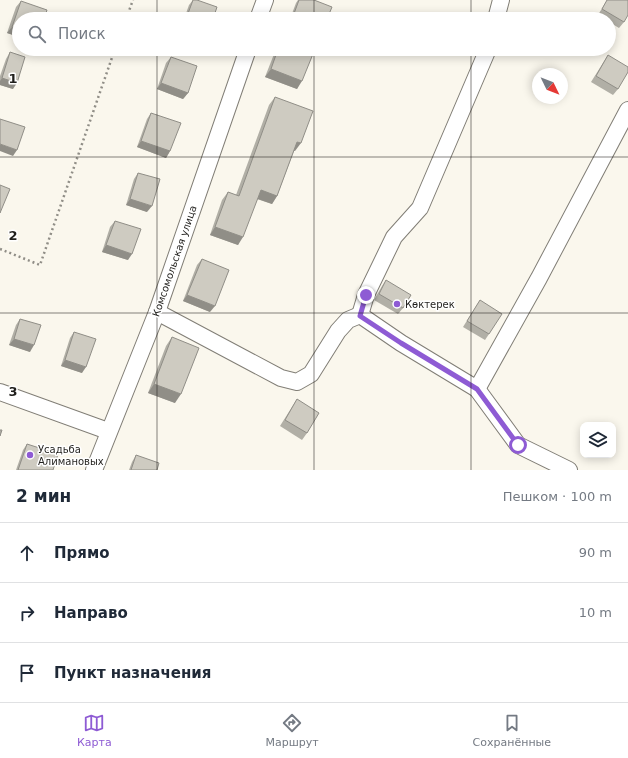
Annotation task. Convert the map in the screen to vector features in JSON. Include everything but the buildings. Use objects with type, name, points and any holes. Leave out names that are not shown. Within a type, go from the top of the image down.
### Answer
[{"type":"street","points":[[261,12],[265,0]]},
{"type":"street","points":[[498,12],[502,0]]},
{"type":"street","name":"Комсомольская улица","points":[[94,470],[108,431],[156,312],[246,56]]},
{"type":"street","points":[[360,316],[366,295],[394,237],[420,208],[485,56]]},
{"type":"street","points":[[477,389],[539,278],[628,110]]},
{"type":"street","points":[[156,312],[281,378],[296,382],[311,374],[338,331],[348,320],[360,316]]},
{"type":"street","points":[[360,316],[401,343],[477,389],[518,445],[569,470]]},
{"type":"street","points":[[0,392],[108,431]]},
{"type":"path","points":[[129,12],[133,0]]},
{"type":"path","points":[[0,249],[40,265],[114,56]]},
{"type":"place","name":"Көктерек","points":[[397,304]]},
{"type":"place","name":"Усадьба Алимановых","points":[[30,455]]},
{"type":"route","points":[[366,295],[360,316],[401,343],[477,389],[518,445]]}]
